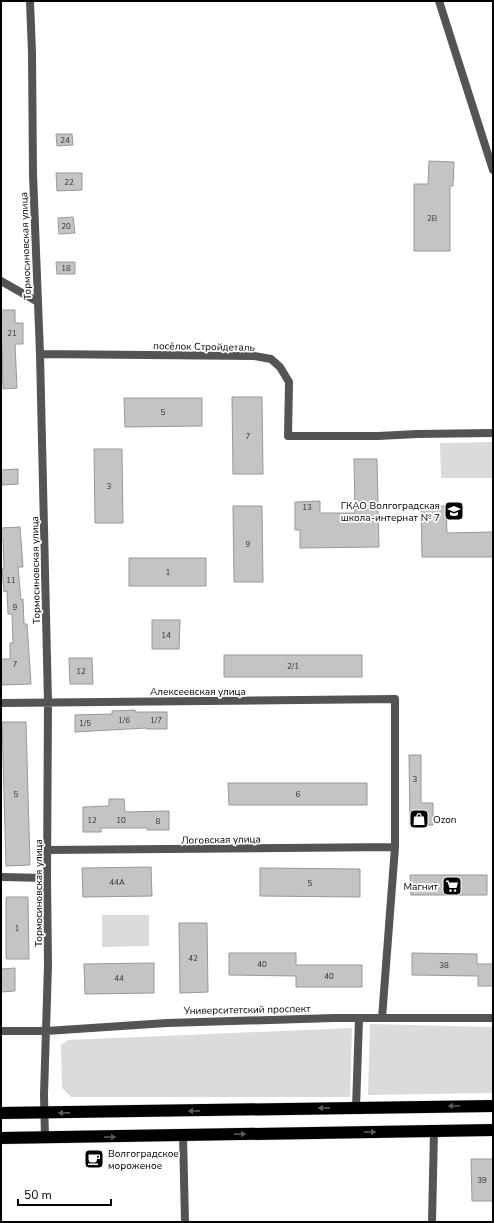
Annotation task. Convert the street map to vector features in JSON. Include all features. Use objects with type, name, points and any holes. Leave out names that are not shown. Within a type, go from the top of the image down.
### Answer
[{"type":"highway","points":[[1,1113],[493,1106]]},
{"type":"highway","points":[[1,1138],[493,1130]]},
{"type":"street","name":"Тормосиновская улица","points":[[30,1],[33,174],[40,354],[48,702],[48,965],[44,1138]]},
{"type":"street","points":[[439,1],[493,170]]},
{"type":"street","points":[[1,281],[38,302]]},
{"type":"street","name":"посёлок Стройдеталь","points":[[40,354],[254,356],[271,359],[280,367],[289,382],[288,436],[378,436],[493,433]]},
{"type":"street","name":"Алексеевская улица","points":[[1,703],[395,699],[395,848]]},
{"type":"street","points":[[382,1018],[395,848]]},
{"type":"street","name":"Логовская улица","points":[[47,850],[395,848]]},
{"type":"street","points":[[1,877],[47,878]]},
{"type":"street","name":"Университетский проспект","points":[[1,1031],[46,1031],[167,1022],[334,1018],[493,1018]]},
{"type":"street","points":[[356,1108],[359,1019]]},
{"type":"street","points":[[432,1222],[434,1131]]},
{"type":"street","points":[[183,1135],[185,1222]]},
{"type":"shaded area","points":[[493,442],[493,478],[441,478],[440,443]]},
{"type":"shaded area","points":[[102,915],[149,915],[149,946],[102,947]]},
{"type":"shaded area","points":[[370,1024],[493,1027],[493,1093],[368,1095]]},
{"type":"shaded area","points":[[352,1028],[350,1097],[71,1097],[62,1088],[61,1045],[68,1040]]},
{"type":"building","points":[[56,134],[72,134],[73,145],[57,146]]},
{"type":"building","points":[[429,161],[454,162],[453,186],[450,186],[450,251],[414,251],[414,184],[428,184]]},
{"type":"building","points":[[56,173],[82,173],[82,190],[57,191]]},
{"type":"building","points":[[73,217],[75,233],[59,234],[58,218]]},
{"type":"building","points":[[56,262],[75,262],[75,274],[57,274]]},
{"type":"building","points":[[1,310],[15,310],[15,323],[23,323],[23,344],[15,344],[17,388],[3,389]]},
{"type":"building","points":[[232,397],[262,397],[263,474],[233,474]]},
{"type":"building","points":[[124,398],[202,398],[202,426],[125,427]]},
{"type":"building","points":[[94,449],[122,449],[123,523],[95,523]]},
{"type":"building","points":[[354,459],[377,459],[379,547],[300,548],[300,530],[295,530],[295,502],[320,501],[320,513],[355,513]]},
{"type":"building","points":[[18,469],[18,484],[2,485],[1,470]]},
{"type":"building","points":[[233,506],[262,506],[263,582],[234,582]]},
{"type":"building","points":[[421,506],[446,506],[447,533],[493,532],[493,557],[422,557]]},
{"type":"building","points":[[20,527],[23,567],[18,567],[21,600],[23,599],[24,624],[27,624],[31,684],[2,685],[1,659],[10,659],[10,643],[13,643],[12,614],[8,614],[7,591],[4,592],[2,569],[4,569],[3,539],[1,539],[1,528]]},
{"type":"building","points":[[129,558],[206,558],[206,586],[129,586]]},
{"type":"building","points":[[152,620],[180,620],[179,649],[152,649]]},
{"type":"building","points":[[224,655],[362,655],[362,677],[224,677]]},
{"type":"building","points":[[69,658],[92,658],[93,684],[70,684]]},
{"type":"building","points":[[135,710],[135,712],[167,712],[167,729],[146,728],[75,732],[75,715],[112,714],[112,711]]},
{"type":"building","points":[[2,722],[26,722],[30,865],[6,866]]},
{"type":"building","points":[[409,755],[421,755],[421,803],[433,803],[433,825],[410,826]]},
{"type":"building","points":[[228,783],[367,783],[367,805],[229,805]]},
{"type":"building","points":[[109,799],[124,799],[125,812],[169,811],[169,830],[147,830],[147,828],[101,828],[101,832],[83,832],[83,807],[109,806]]},
{"type":"building","points":[[151,867],[152,896],[83,897],[82,868]]},
{"type":"building","points":[[260,868],[360,869],[360,897],[260,896]]},
{"type":"building","points":[[410,875],[487,875],[487,895],[411,895]]},
{"type":"building","points":[[6,897],[28,897],[29,959],[6,959]]},
{"type":"building","points":[[179,923],[207,923],[208,992],[180,993]]},
{"type":"building","points":[[229,953],[296,953],[296,965],[362,965],[362,987],[296,987],[296,976],[229,975]]},
{"type":"building","points":[[412,953],[477,954],[477,964],[493,964],[493,986],[478,986],[478,976],[412,975]]},
{"type":"building","points":[[154,963],[154,993],[85,994],[84,964]]},
{"type":"building","points":[[15,968],[15,991],[1,992],[1,969]]},
{"type":"building","points":[[471,1159],[493,1159],[493,1201],[472,1201]]},
{"type":"place","name":"ГКАО Волгоградская школа-интернат № 7","points":[[454,511]]},
{"type":"place","name":"Ozon","points":[[419,819]]},
{"type":"place","name":"Магнит","points":[[452,886]]},
{"type":"place","name":"Волгоградское мороженое","points":[[94,1159]]}]
